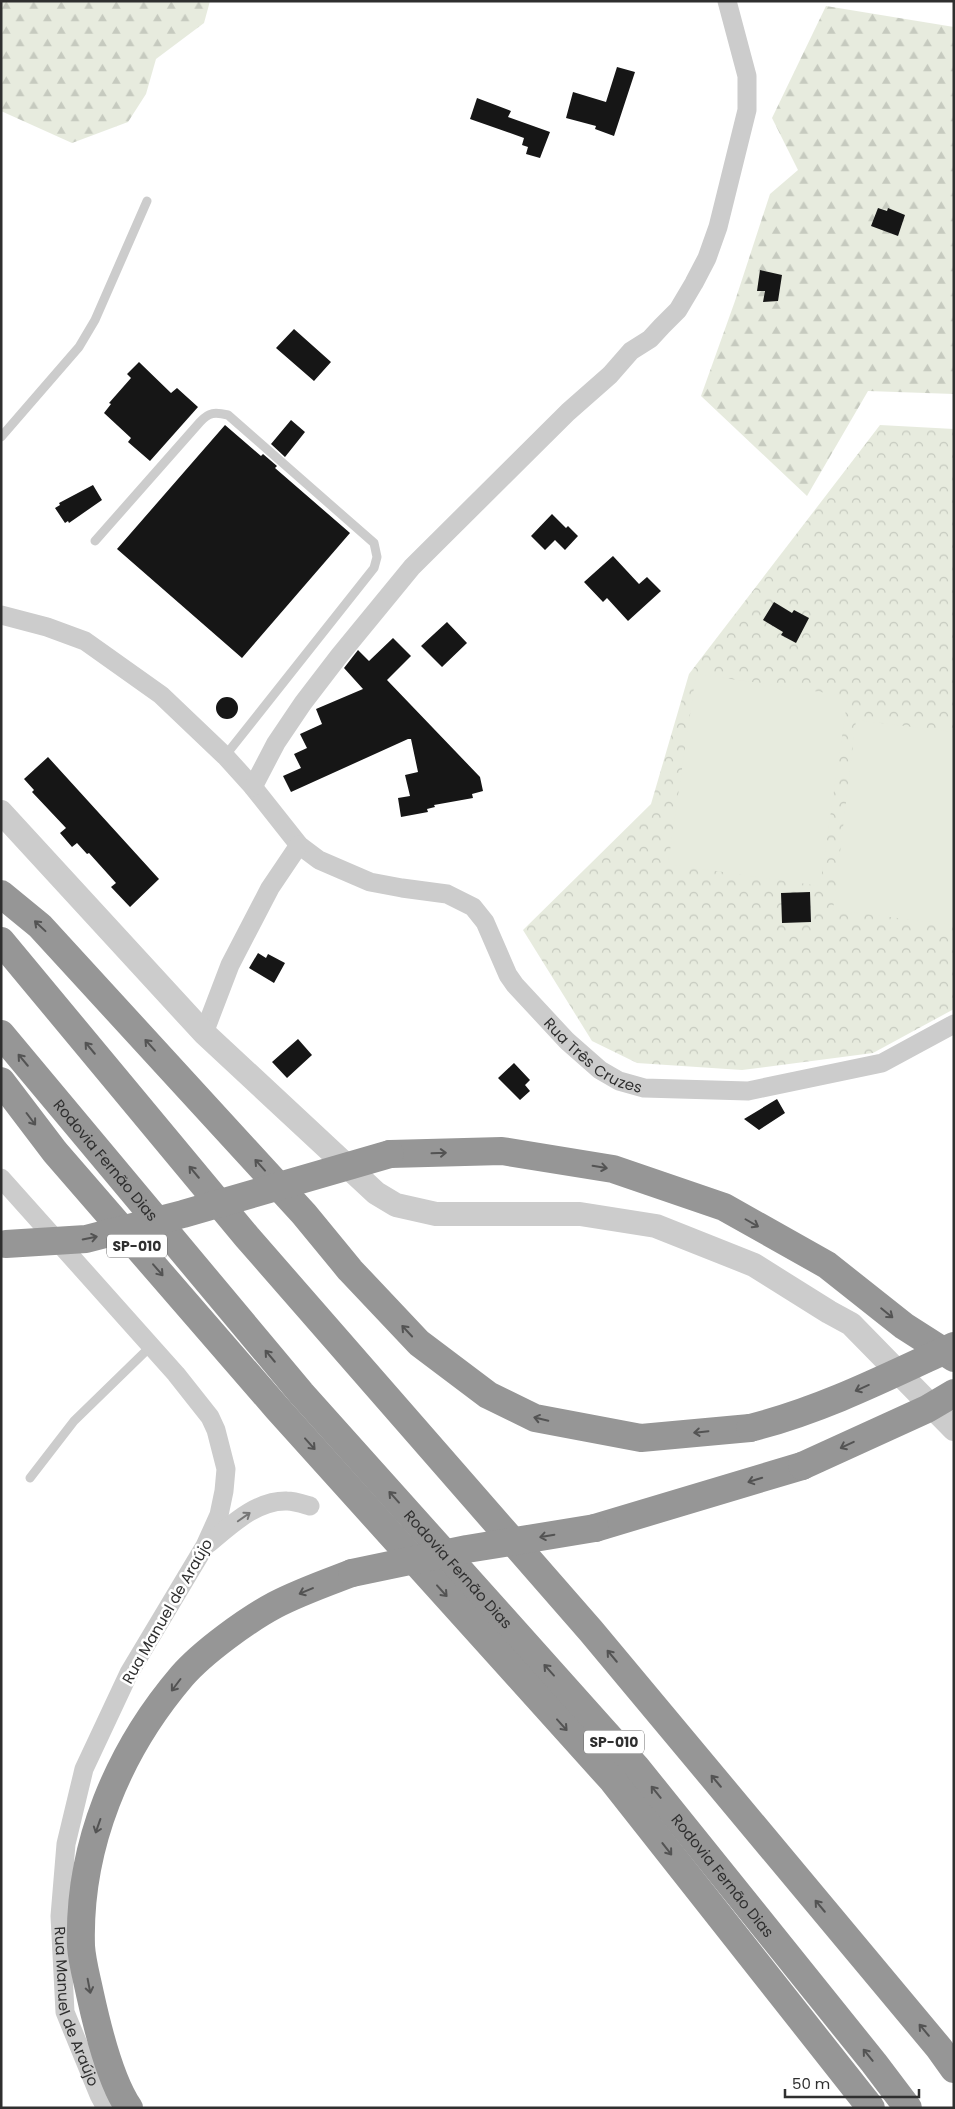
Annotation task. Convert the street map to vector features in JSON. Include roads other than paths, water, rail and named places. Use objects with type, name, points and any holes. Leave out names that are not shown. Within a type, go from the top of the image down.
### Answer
[{"type":"highway","points":[[1,894],[40,926],[304,1214],[350,1270],[418,1343],[488,1395],[535,1418],[640,1438],[750,1428],[786,1419],[821,1407],[954,1346]]},
{"type":"highway","points":[[1,942],[247,1237],[591,1631],[939,2048],[954,2069]]},
{"type":"highway","name":"Rodovia Fernão Dias","points":[[1,1034],[301,1393],[636,1767],[868,2055],[908,2108]]},
{"type":"highway","name":"Rodovia Fernão Dias","points":[[1,1081],[56,1152],[271,1400],[613,1781],[871,2108]]},
{"type":"highway","points":[[4,1243],[86,1239],[183,1214],[390,1154],[502,1151],[613,1169],[724,1207],[827,1265],[904,1326],[954,1358]]},
{"type":"highway","points":[[129,2108],[120,2095],[95,2017],[81,1947],[83,1897],[90,1846],[111,1786],[140,1733],[183,1675],[216,1646],[267,1610],[304,1591],[352,1573],[467,1549],[595,1528],[802,1466],[927,1409],[954,1393]]},
{"type":"street","points":[[253,787],[276,743],[303,703],[338,656],[412,567],[568,412],[610,375],[631,351],[650,339],[678,310],[707,258],[718,227],[747,110],[747,76],[727,1]]},
{"type":"street","name":"Rua Três Cruzes","points":[[1,615],[47,626],[85,641],[161,695],[253,787],[298,845],[319,860],[370,882],[446,894],[473,906],[485,922],[508,975],[567,1041],[600,1070],[619,1081],[644,1088],[748,1091],[882,1063],[954,1024]]},
{"type":"street","points":[[1,812],[204,1033],[376,1193],[396,1205],[436,1214],[580,1214],[656,1226],[754,1265],[851,1324],[954,1429]]},
{"type":"street","points":[[204,1033],[230,965],[270,888],[298,845]]},
{"type":"street","name":"Rua Manuel de Araújo","points":[[1,1178],[182,1381],[210,1417],[216,1430],[226,1469],[219,1515],[205,1546],[130,1673],[84,1770],[66,1844],[60,1916],[65,2012],[99,2096],[106,2108]]},
{"type":"street","points":[[205,1546],[252,1511],[269,1503],[287,1501],[310,1506]]},
{"type":"lane","points":[[1,437],[79,347],[95,320],[147,201]]},
{"type":"lane","points":[[96,541],[207,414],[217,412],[228,415],[374,543],[377,557],[374,568],[224,756]]},
{"type":"lane","points":[[30,1478],[74,1420],[150,1347]]}]
